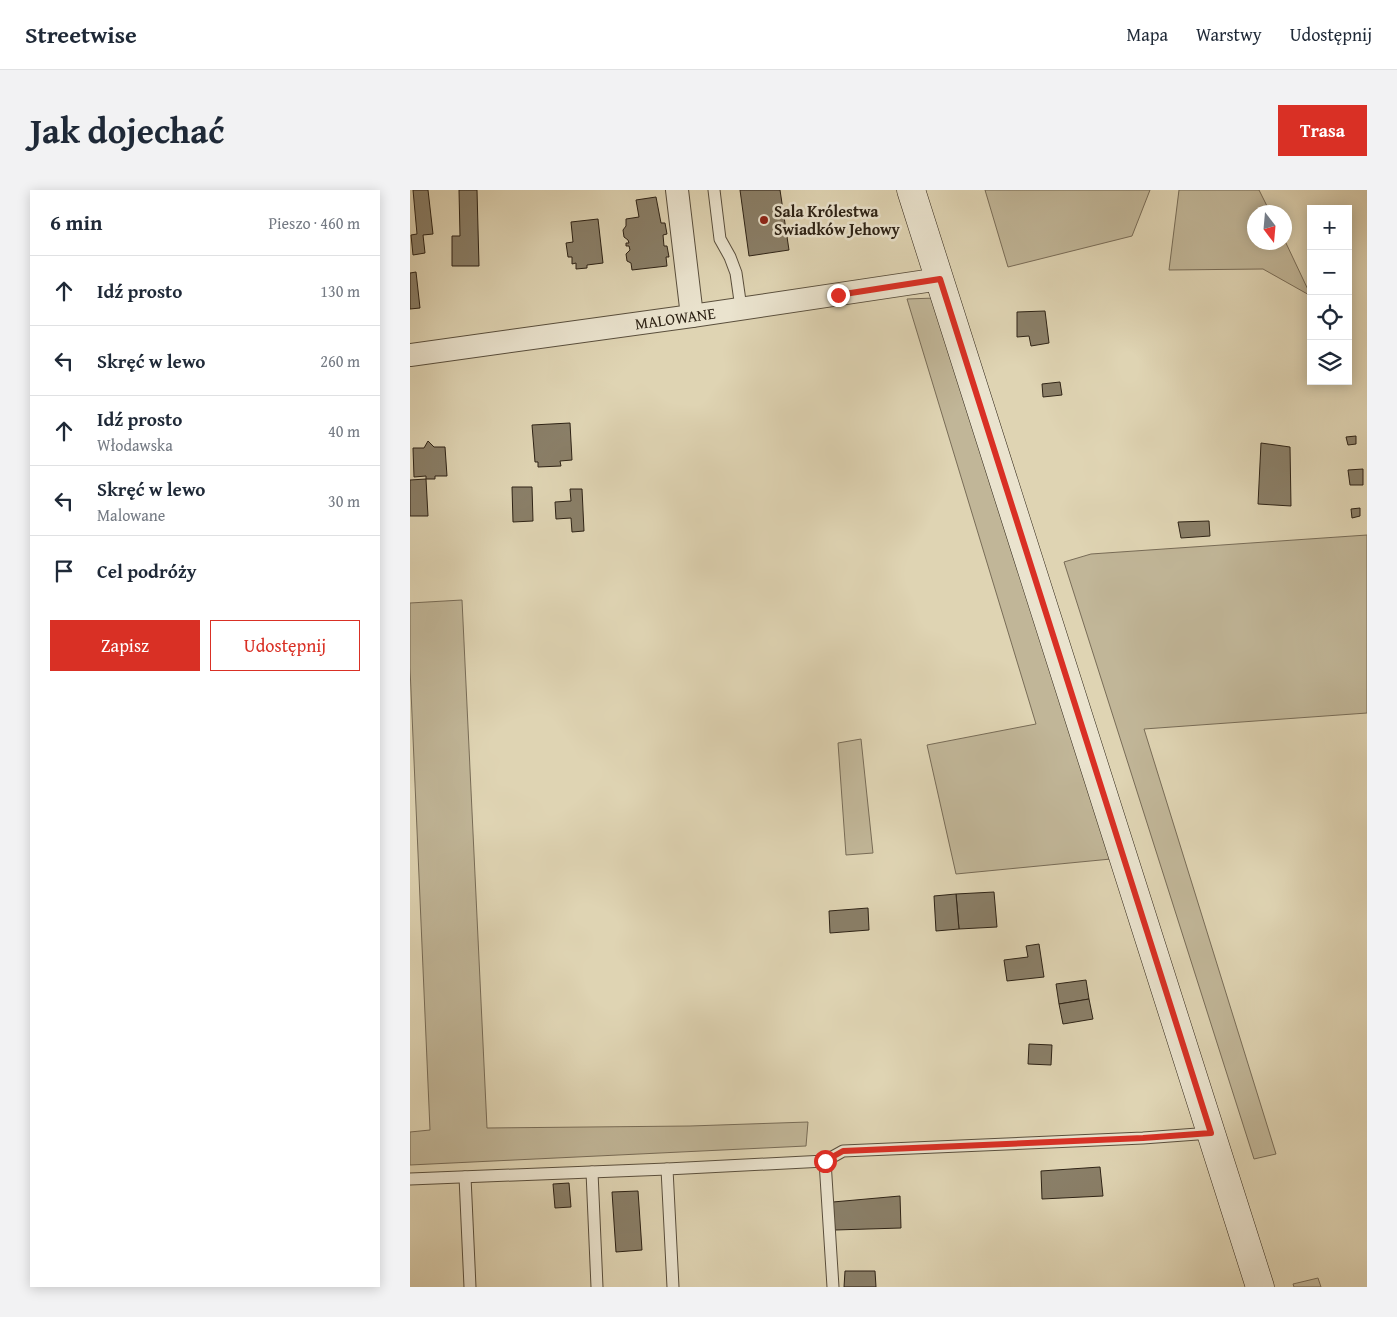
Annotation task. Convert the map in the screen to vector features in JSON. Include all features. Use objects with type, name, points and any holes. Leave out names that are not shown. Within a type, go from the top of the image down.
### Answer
[{"type":"main road","points":[[911,190],[1260,1287]]},
{"type":"street","points":[[677,190],[692,316]]},
{"type":"street","name":"MALOWANE","points":[[410,355],[940,279]]},
{"type":"lane","points":[[714,190],[720,239],[730,257],[736,274],[740,308]]},
{"type":"lane","points":[[410,1179],[825,1161],[843,1151],[1143,1138],[1211,1133]]},
{"type":"lane","points":[[825,1161],[833,1287]]},
{"type":"lane","points":[[667,1168],[674,1287]]},
{"type":"lane","points":[[592,1172],[598,1287]]},
{"type":"lane","points":[[465,1177],[470,1287]]},
{"type":"shaded area","points":[[985,190],[1150,190],[1132,236],[1008,267]]},
{"type":"shaded area","points":[[1179,190],[1259,190],[1266,205],[1247,205],[1247,250],[1289,250],[1307,288],[1307,294],[1263,269],[1169,270]]},
{"type":"shaded area","points":[[935,298],[1111,859],[956,874],[927,745],[1036,724],[907,299]]},
{"type":"shaded area","points":[[1367,535],[1367,713],[1144,729],[1276,1154],[1254,1159],[1064,562],[1091,554]]},
{"type":"shaded area","points":[[462,600],[487,1128],[690,1126],[808,1122],[806,1146],[410,1165],[410,1132],[430,1130],[410,668],[410,603]]},
{"type":"shaded area","points":[[861,739],[873,853],[846,855],[838,743]]},
{"type":"shaded area","points":[[1318,1278],[1321,1287],[1294,1287],[1293,1284]]},
{"type":"building","points":[[413,190],[428,190],[433,234],[423,235],[425,253],[413,255],[411,235],[417,234]]},
{"type":"building","points":[[459,190],[477,190],[479,266],[452,266],[452,236],[460,236]]},
{"type":"building","name":"Sala Królestwa Swiadków Jehowy","points":[[740,190],[780,190],[789,250],[749,256]]},
{"type":"building","points":[[656,197],[661,223],[665,223],[667,234],[663,235],[664,246],[667,246],[669,257],[666,257],[667,266],[632,270],[631,263],[627,261],[626,254],[630,250],[626,243],[629,243],[624,237],[623,230],[626,226],[626,219],[639,217],[636,200]]},
{"type":"building","points":[[598,219],[603,263],[587,265],[587,268],[576,269],[576,263],[572,264],[572,257],[568,257],[566,243],[573,242],[571,222]]},
{"type":"building","points":[[416,272],[420,308],[410,309],[410,273]]},
{"type":"building","points":[[1045,311],[1049,343],[1031,346],[1029,336],[1017,337],[1017,312]]},
{"type":"building","points":[[1060,382],[1062,395],[1043,397],[1042,384]]},
{"type":"building","points":[[570,423],[572,460],[560,461],[561,466],[538,467],[538,462],[535,462],[532,425]]},
{"type":"building","points":[[1356,436],[1356,444],[1348,445],[1346,437]]},
{"type":"building","points":[[428,441],[434,447],[445,447],[447,476],[435,476],[435,479],[426,479],[426,476],[414,477],[413,448],[424,448]]},
{"type":"building","points":[[1261,443],[1290,447],[1291,506],[1258,504]]},
{"type":"building","points":[[1363,469],[1363,485],[1350,485],[1348,470]]},
{"type":"building","points":[[426,479],[428,516],[410,516],[410,480]]},
{"type":"building","points":[[512,487],[532,487],[533,521],[513,522]]},
{"type":"building","points":[[570,489],[582,489],[584,531],[572,532],[571,518],[556,519],[555,502],[571,501]]},
{"type":"building","points":[[1360,508],[1360,516],[1352,518],[1351,509]]},
{"type":"building","points":[[1209,521],[1210,536],[1181,538],[1178,522]]},
{"type":"building","points":[[994,892],[997,927],[959,929],[956,894]]},
{"type":"building","points":[[956,894],[959,929],[936,931],[934,896]]},
{"type":"building","points":[[868,908],[869,930],[830,933],[829,911]]},
{"type":"building","points":[[1039,944],[1044,977],[1007,981],[1004,960],[1028,957],[1026,946]]},
{"type":"building","points":[[1086,980],[1089,999],[1059,1004],[1056,984]]},
{"type":"building","points":[[1089,999],[1093,1019],[1063,1024],[1059,1004]]},
{"type":"building","points":[[1029,1044],[1052,1045],[1051,1065],[1028,1064]]},
{"type":"building","points":[[1100,1167],[1103,1196],[1042,1199],[1041,1171]]},
{"type":"building","points":[[569,1183],[571,1207],[555,1208],[553,1184]]},
{"type":"building","points":[[638,1191],[642,1250],[616,1252],[612,1192]]},
{"type":"building","points":[[900,1196],[901,1228],[835,1230],[833,1202]]},
{"type":"building","points":[[845,1271],[875,1271],[876,1287],[844,1287]]},
{"type":"place","name":"Sala Królestwa Swiadków Jehowy","points":[[764,220]]},
{"type":"route","points":[[825,1161],[843,1151],[1143,1138],[1211,1133],[940,279],[838,295]]}]
